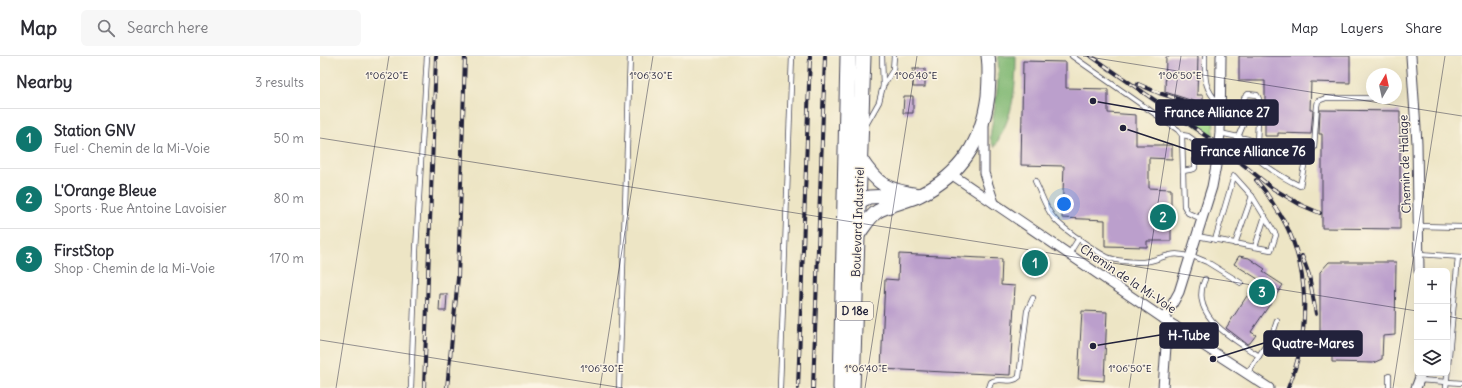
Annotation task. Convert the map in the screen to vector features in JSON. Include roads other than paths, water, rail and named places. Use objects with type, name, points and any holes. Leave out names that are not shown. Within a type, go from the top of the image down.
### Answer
[{"type":"main road","name":"Boulevard Industriel","points":[[841,388],[848,56]]},
{"type":"main road","name":"Boulevard Industriel","points":[[852,388],[863,56]]},
{"type":"main road","points":[[858,235],[868,221],[878,211],[940,183],[951,174],[971,151],[984,121],[990,80],[988,56]]},
{"type":"main road","points":[[860,158],[871,175],[878,181],[888,187],[914,194]]},
{"type":"main road","points":[[846,193],[867,208],[878,211]]},
{"type":"main road","points":[[845,209],[869,197],[914,194]]},
{"type":"street","points":[[1164,319],[1179,292],[1212,187],[1218,160],[1221,56]]},
{"type":"street","name":"Chemin de Halage","points":[[1411,56],[1417,143],[1419,268]]},
{"type":"street","points":[[984,121],[984,173],[994,203]]},
{"type":"street","name":"Chemin de la Mi-Voie","points":[[951,174],[1164,319],[1269,388]]},
{"type":"street","points":[[1163,388],[1166,346],[1168,339],[1176,326]]},
{"type":"lane","points":[[411,388],[416,250],[427,56]]},
{"type":"lane","points":[[619,388],[630,56]]},
{"type":"lane","points":[[780,388],[792,56]]},
{"type":"lane","points":[[860,136],[879,102],[883,86],[882,56]]},
{"type":"lane","points":[[883,86],[893,70],[894,56]]},
{"type":"lane","points":[[1072,56],[1178,130],[1182,135],[1184,138],[1184,206],[1188,213],[1202,219]]},
{"type":"lane","points":[[1205,56],[1206,86],[1220,105]]},
{"type":"lane","points":[[1238,137],[1243,125],[1244,98],[1248,94],[1257,95],[1259,99],[1257,143]]},
{"type":"lane","points":[[1238,137],[1248,149],[1271,170],[1300,186],[1306,156],[1314,148],[1318,101],[1326,98],[1366,98]]},
{"type":"lane","points":[[1220,132],[1306,156]]},
{"type":"lane","points":[[1182,135],[1193,139],[1196,144],[1196,168],[1184,172]]},
{"type":"lane","points":[[1197,236],[1215,240],[1235,244],[1271,250],[1276,235],[1252,196],[1234,176],[1215,240]]},
{"type":"lane","points":[[1035,181],[1052,216],[1059,224],[1106,257],[1118,260],[1144,262],[1174,253],[1190,256],[1207,262],[1241,283]]},
{"type":"lane","points":[[1235,244],[1252,196]]},
{"type":"lane","points":[[1255,247],[1265,216]]},
{"type":"lane","points":[[1419,226],[1462,226]]},
{"type":"lane","points":[[1069,254],[1079,238]]},
{"type":"lane","points":[[1419,254],[1460,257],[1446,388]]},
{"type":"lane","points":[[1204,279],[1200,295],[1202,303],[1210,318],[1220,330],[1259,356]]},
{"type":"lane","points":[[989,388],[991,382],[995,379],[1015,380],[1019,376],[1027,311],[1033,298]]},
{"type":"lane","points":[[1247,374],[1272,336],[1277,321]]},
{"type":"lane","points":[[1389,376],[1389,388]]},
{"type":"lane","points":[[1419,380],[1462,383]]},
{"type":"railway","points":[[424,388],[436,56]]},
{"type":"railway","points":[[447,388],[458,278],[465,56]]},
{"type":"railway","points":[[798,388],[810,56]]},
{"type":"railway","points":[[813,388],[825,56]]},
{"type":"railway","points":[[1091,56],[1219,145],[1272,188],[1301,205],[1320,213]]},
{"type":"railway","points":[[1138,84],[1159,93],[1209,109]]},
{"type":"railway","points":[[1256,180],[1265,191],[1286,224]]},
{"type":"railway","points":[[1283,219],[1299,260],[1303,281],[1304,303],[1300,347],[1288,388]]},
{"type":"railway","points":[[1302,256],[1309,275],[1316,314]]},
{"type":"place","name":"France Alliance 27","points":[[1093,101]]},
{"type":"place","name":"France Alliance 76","points":[[1123,128]]},
{"type":"place","name":"L'Orange Bleue","points":[[1163,217]]},
{"type":"place","name":"Station GNV","points":[[1035,263]]},
{"type":"place","name":"FirstStop","points":[[1262,292]]},
{"type":"place","name":"H-Tube","points":[[1093,346]]},
{"type":"place","name":"Quatre-Mares","points":[[1213,359]]}]
